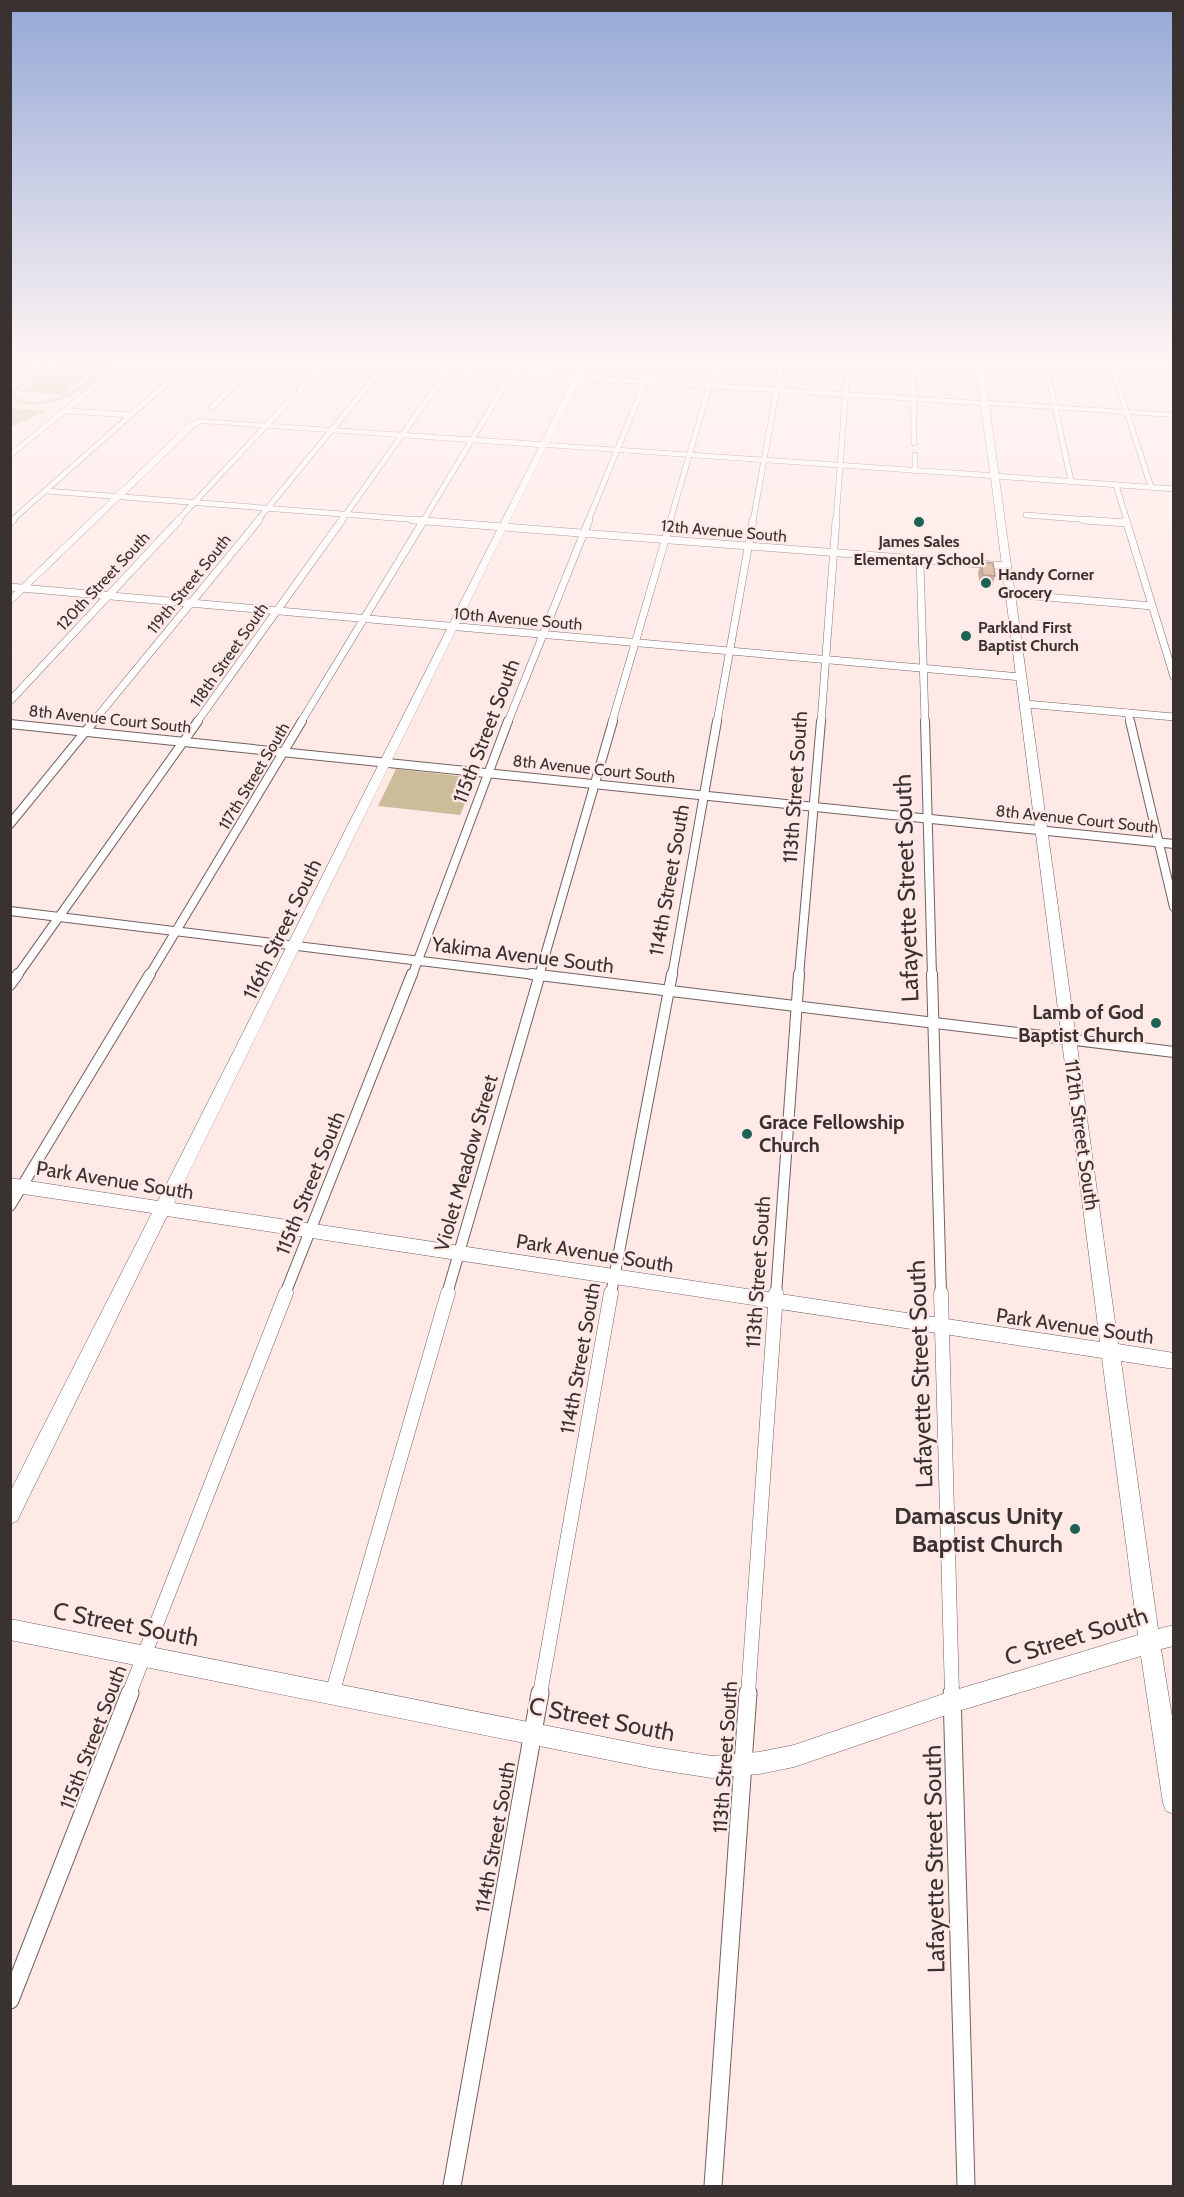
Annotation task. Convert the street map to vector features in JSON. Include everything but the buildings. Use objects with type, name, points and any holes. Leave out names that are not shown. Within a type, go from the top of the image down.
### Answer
[{"type":"street","points":[[10,522],[78,463]]},
{"type":"street","points":[[10,602],[154,463]]},
{"type":"street","name":"120th Street South","points":[[10,701],[231,463]]},
{"type":"street","name":"119th Street South","points":[[10,824],[306,463]]},
{"type":"street","name":"118th Street South","points":[[10,985],[384,463]]},
{"type":"street","name":"117th Street South","points":[[10,1206],[16,1186],[177,931],[459,463]]},
{"type":"street","name":"116th Street South","points":[[10,1514],[535,463]]},
{"type":"street","name":"115th Street South","points":[[10,2000],[611,463]]},
{"type":"street","name":"Violet Meadow Street","points":[[332,1694],[688,463]]},
{"type":"street","name":"114th Street South","points":[[452,2187],[614,1277],[766,463]]},
{"type":"street","points":[[797,463],[1173,489]]},
{"type":"street","name":"113th Street South","points":[[713,2187],[745,1764],[796,1006],[815,807],[840,463]]},
{"type":"street","points":[[915,463],[915,471]]},
{"type":"street","name":"112th Street South","points":[[993,463],[1068,1039],[1149,1642],[1173,1803]]},
{"type":"street","points":[[1067,463],[1071,481]]},
{"type":"street","points":[[1143,463],[1150,487]]},
{"type":"street","points":[[1116,484],[1173,677]]},
{"type":"street","name":"12th Avenue South","points":[[46,491],[1006,566]]},
{"type":"street","points":[[1026,515],[1126,523]]},
{"type":"street","name":"Lafayette Street South","points":[[920,560],[966,2187]]},
{"type":"street","name":"10th Avenue South","points":[[10,587],[1022,677]]},
{"type":"street","points":[[1010,594],[1152,606]]},
{"type":"street","points":[[1026,704],[1173,717]]},
{"type":"street","points":[[1128,713],[1173,907]]},
{"type":"street","name":"8th Avenue Court South","points":[[10,724],[1173,844]]},
{"type":"street","name":"Yakima Avenue South","points":[[10,910],[1173,1052]]},
{"type":"street","name":"Park Avenue South","points":[[16,1186],[1173,1361]]},
{"type":"street","name":"C Street South","points":[[10,1629],[712,1767],[794,1756],[952,1702],[1173,1635]]},
{"type":"shaded area","points":[[396,769],[476,778],[460,815],[378,806]]},
{"type":"place","name":"James Sales Elementary School","points":[[919,522]]},
{"type":"place","name":"Handy Corner Grocery","points":[[986,583]]},
{"type":"place","name":"Parkland First Baptist Church","points":[[966,636]]},
{"type":"place","name":"Lamb of God Baptist Church","points":[[1156,1023]]},
{"type":"place","name":"Grace Fellowship Church","points":[[747,1134]]},
{"type":"place","name":"Damascus Unity Baptist Church","points":[[1075,1529]]}]
